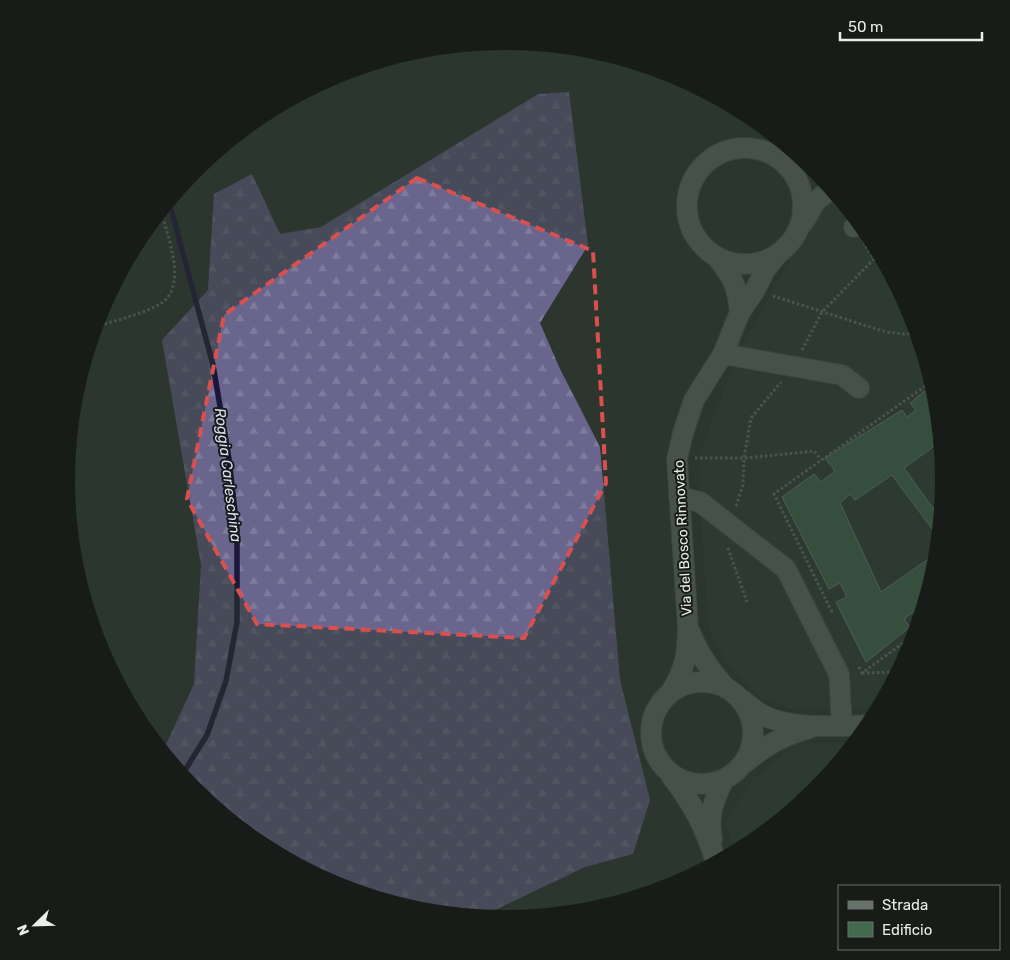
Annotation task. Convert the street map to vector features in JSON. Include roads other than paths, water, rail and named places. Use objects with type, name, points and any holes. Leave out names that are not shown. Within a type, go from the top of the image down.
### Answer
[{"type":"street","points":[[740,312],[738,292],[732,278],[717,257],[702,245],[692,229],[687,210],[689,191],[696,174],[709,160],[726,151],[744,147],[789,157]]},
{"type":"street","points":[[763,150],[781,159],[794,174],[802,192],[803,212],[798,231]]},
{"type":"street","points":[[717,257],[737,264],[758,263],[777,255],[789,244],[816,201],[826,194]]},
{"type":"street","name":"Via del Bosco Rinnovato","points":[[671,692],[682,673],[687,655],[688,628],[677,459],[683,433],[694,400],[723,354],[740,312],[755,290],[765,270],[777,255]]},
{"type":"street","points":[[723,354],[842,375],[859,388]]},
{"type":"street","points":[[679,497],[700,502],[786,569],[839,674],[842,726]]},
{"type":"street","name":"Via del Bosco Rinnovato","points":[[688,628],[709,670],[731,692]]},
{"type":"street","points":[[714,856],[704,827],[692,805],[659,761],[652,747],[650,732],[653,716],[660,702],[671,692],[683,685],[710,682],[731,692],[761,714],[783,722],[817,726],[858,725]]},
{"type":"street","points":[[731,692],[749,712],[754,729],[752,747],[744,763]]},
{"type":"street","points":[[669,773],[681,781],[695,784],[709,785],[722,781],[735,774],[744,763],[764,746],[785,736],[817,726]]},
{"type":"street","points":[[714,855],[710,823],[713,802],[722,781]]},
{"type":"waterway","name":"Roggia Carleschina","points":[[171,209],[213,365],[229,459],[237,529],[237,622],[226,681],[207,735],[186,768]]}]
